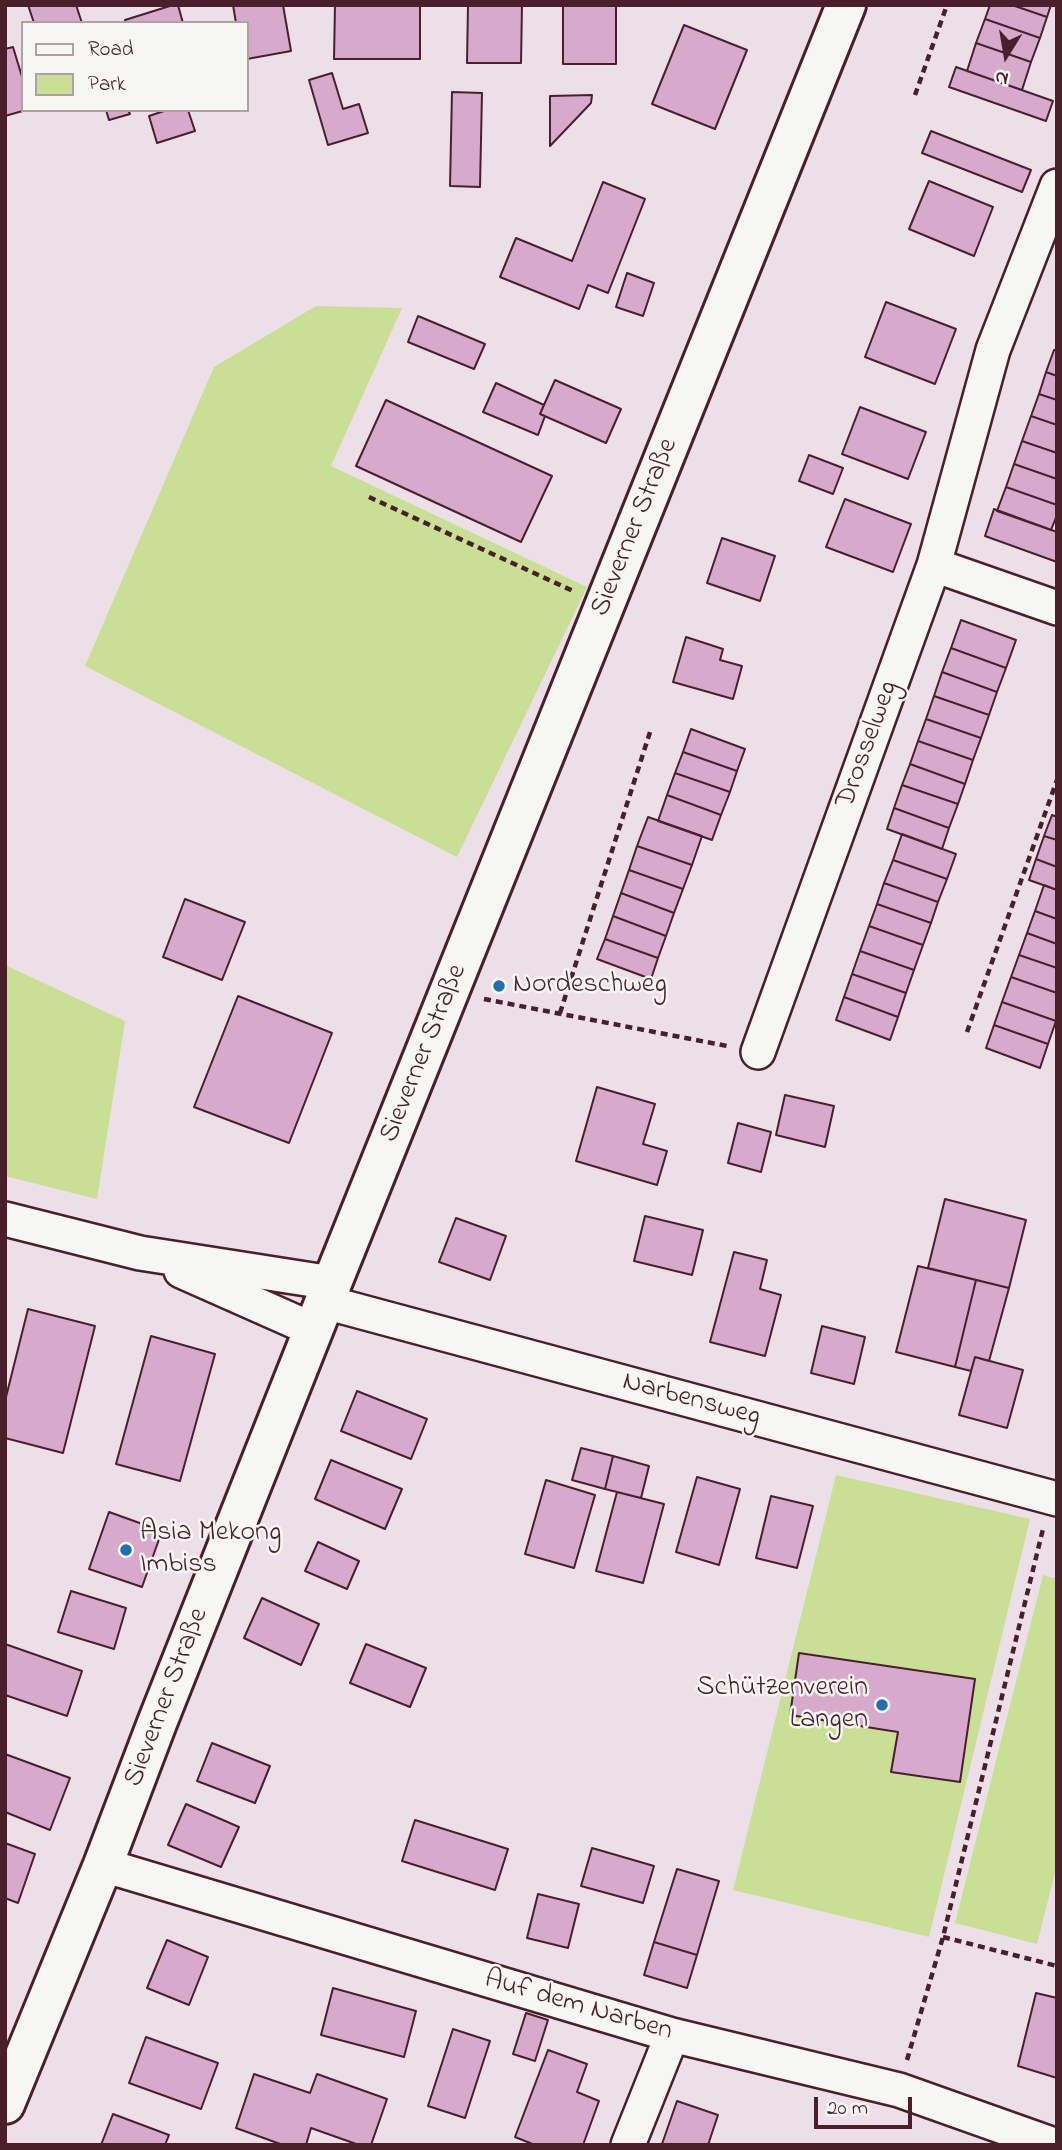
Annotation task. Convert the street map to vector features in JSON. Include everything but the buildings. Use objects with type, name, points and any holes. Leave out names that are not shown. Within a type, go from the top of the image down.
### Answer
[{"type":"main road","name":"Sieverner Straße","points":[[5,2104],[846,5]]},
{"type":"street","name":"Drosselweg","points":[[758,1052],[934,565],[993,350],[1057,186]]},
{"type":"street","points":[[934,565],[1057,608]]},
{"type":"street","points":[[5,1219],[140,1253],[324,1305]]},
{"type":"street","points":[[140,1253],[324,1305]]},
{"type":"street","name":"Narbensweg","points":[[324,1305],[1057,1499]]},
{"type":"street","name":"Auf dem Narben","points":[[103,1865],[672,2035],[899,2090],[1054,2145]]},
{"type":"street","points":[[628,2145],[672,2035]]},
{"type":"path","points":[[915,96],[947,5]]},
{"type":"path","points":[[369,496],[605,606]]},
{"type":"path","points":[[560,1013],[651,729]]},
{"type":"path","points":[[967,1032],[1057,780]]},
{"type":"path","points":[[500,1002],[758,1052]]},
{"type":"path","points":[[899,2090],[943,1937],[1038,1550]]},
{"type":"path","points":[[943,1937],[1057,1966]]},
{"type":"green space","points":[[316,306],[402,308],[331,466],[587,587],[457,857],[85,666],[214,367]]},
{"type":"green space","points":[[5,965],[125,1021],[97,1199],[5,1176]]},
{"type":"green space","name":"Schützenverein Langen","points":[[836,1475],[1030,1519],[929,1937],[733,1890]]},
{"type":"green space","points":[[1043,1575],[1057,1579],[1057,1865],[1037,1944],[955,1923]]},
{"type":"place","name":"Nordeschweg","points":[[499,986]]},
{"type":"place","name":"Asia Mekong Imbiss","points":[[126,1550]]},
{"type":"place","name":"Schützenverein Langen","points":[[882,1705]]}]
